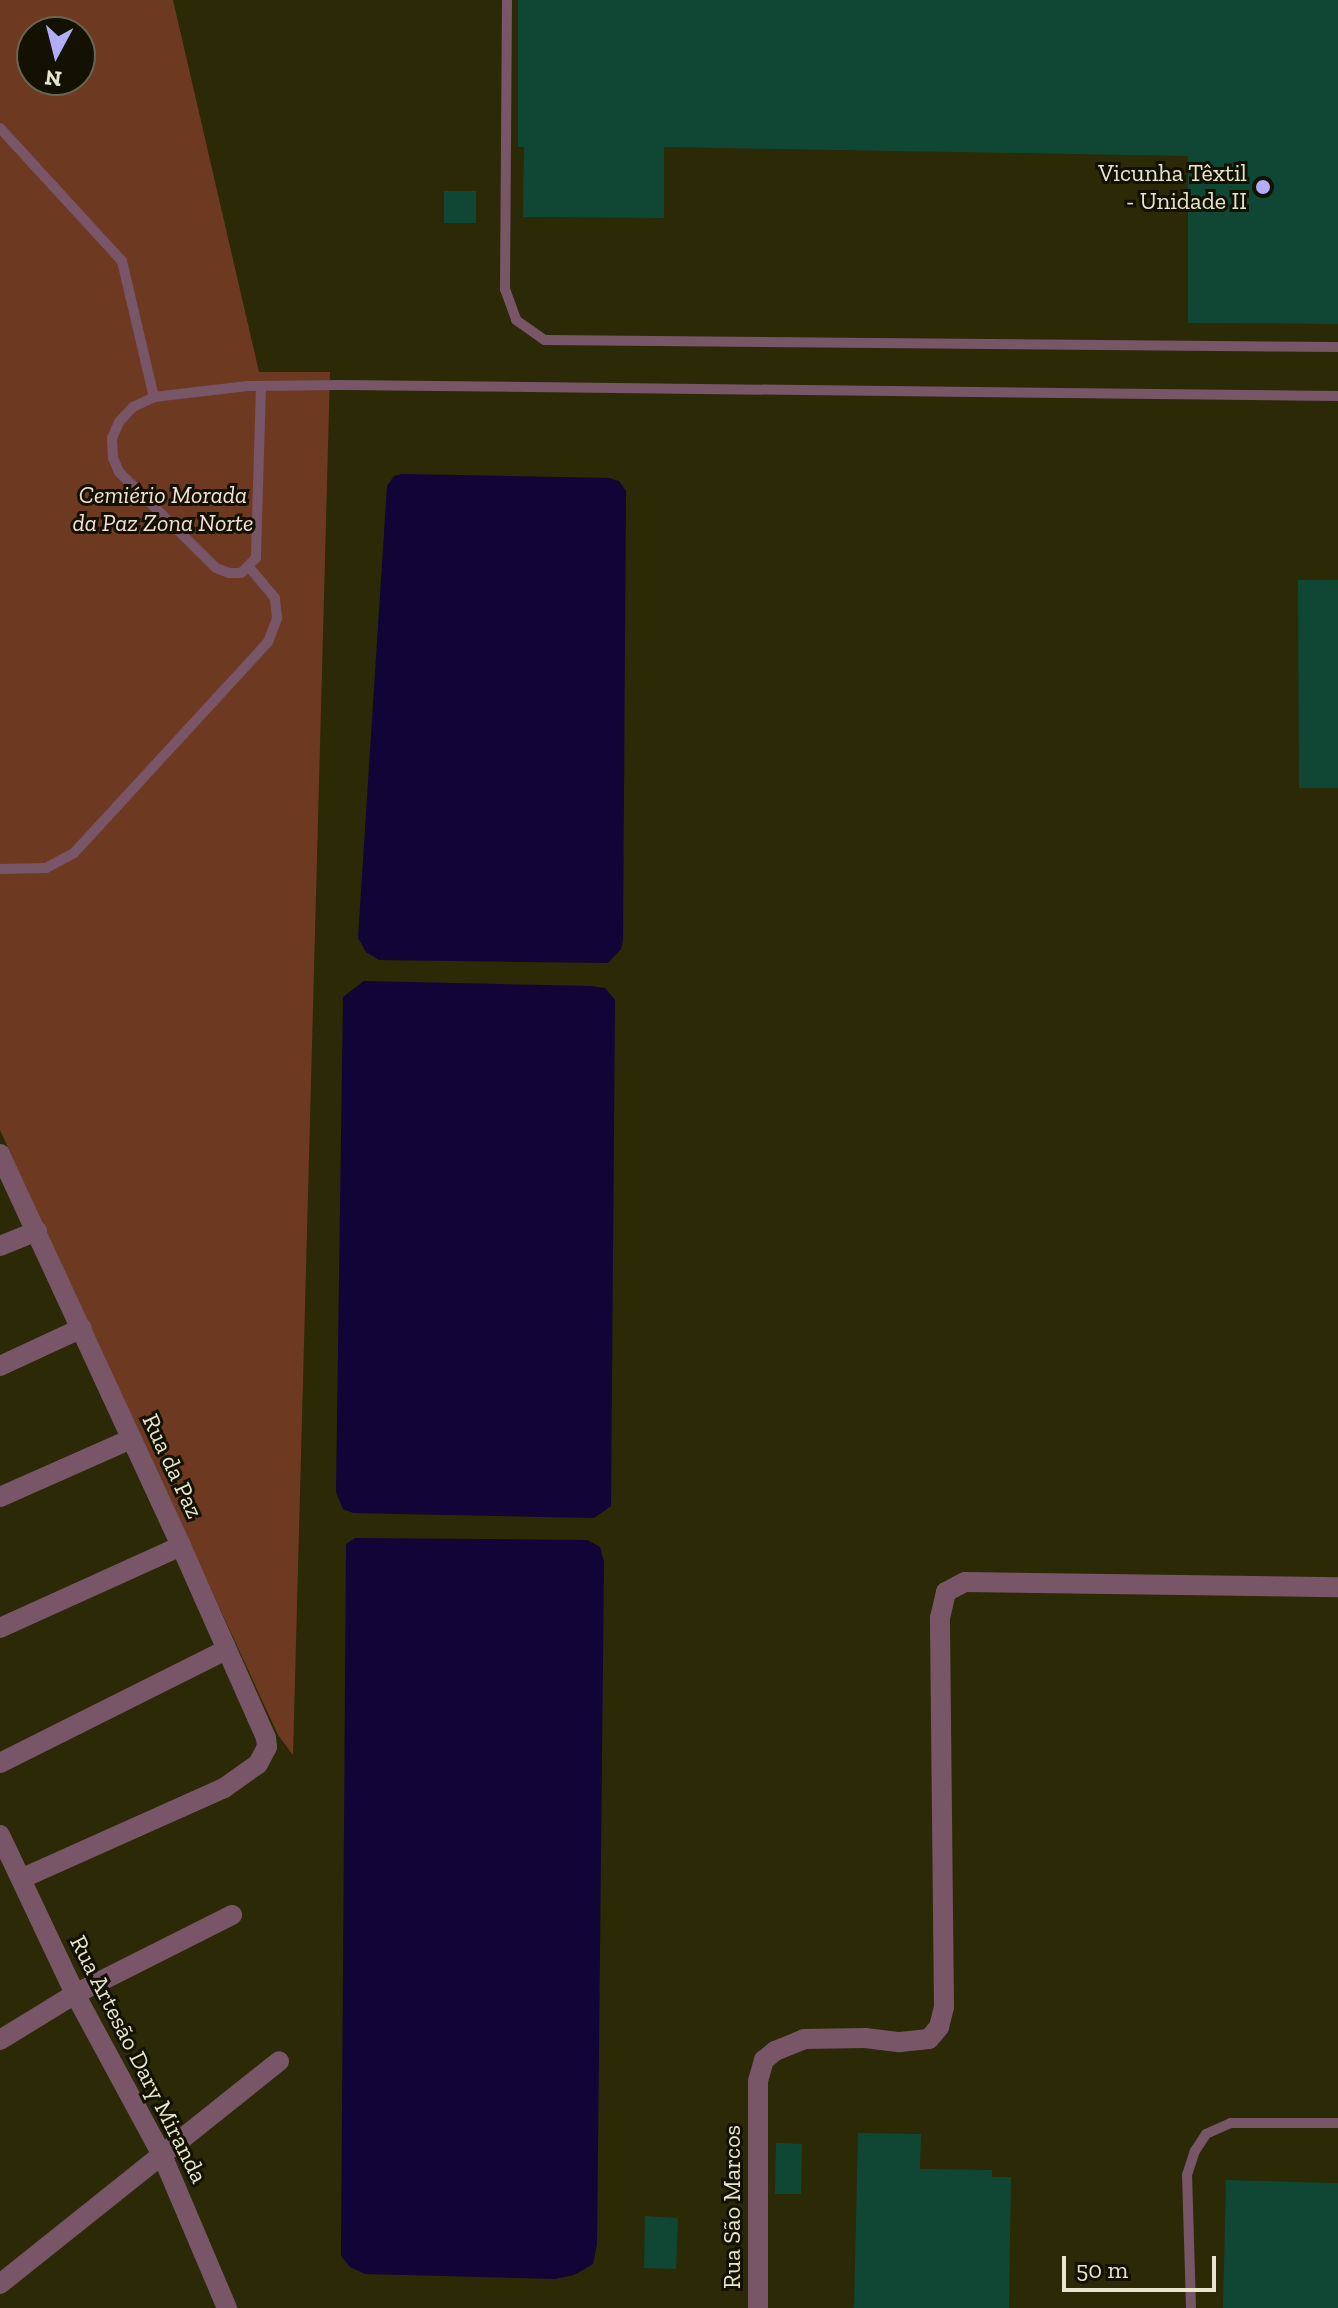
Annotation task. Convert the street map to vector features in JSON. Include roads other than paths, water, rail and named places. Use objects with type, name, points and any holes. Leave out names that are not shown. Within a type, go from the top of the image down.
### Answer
[{"type":"street","name":"Rua da Paz","points":[[0,1154],[181,1546],[266,1738],[267,1747],[258,1764],[224,1788],[21,1879]]},
{"type":"street","points":[[0,1246],[37,1231]]},
{"type":"street","points":[[0,1366],[82,1328]]},
{"type":"street","points":[[0,1497],[131,1439]]},
{"type":"street","points":[[0,1628],[181,1546]]},
{"type":"street","name":"Rua São Marcos","points":[[758,2308],[758,2106],[764,2060],[775,2051],[804,2039],[865,2038],[900,2042],[929,2039],[939,2027],[944,2007],[940,1618],[946,1592],[965,1582],[1338,1587]]},
{"type":"street","points":[[0,1763],[226,1650]]},
{"type":"street","name":"Rua Artesão Dary Miranda","points":[[0,1835],[75,1994],[162,2155],[227,2308]]},
{"type":"street","points":[[0,2040],[75,1994],[232,1915]]},
{"type":"street","points":[[0,2284],[279,2061]]},
{"type":"lane","points":[[507,0],[505,289],[516,320],[545,340],[1338,347]]},
{"type":"lane","points":[[0,128],[122,261],[154,397]]},
{"type":"lane","points":[[261,386],[256,558],[250,568],[241,573],[229,573],[216,568],[119,472],[113,458],[112,438],[119,422],[133,407],[154,397],[211,387],[261,386],[1338,396]]},
{"type":"lane","points":[[0,869],[46,868],[74,853],[268,642],[277,618],[275,598],[250,568]]},
{"type":"lane","points":[[1191,2308],[1187,2175],[1195,2151],[1206,2134],[1231,2123],[1338,2123]]},
{"type":"place","name":"Vicunha Têxtil - Unidade II","points":[[1263,187]]},
{"type":"park label","name":"Cemiério Morada da Paz Zona Norte","points":[[163,509]]}]
